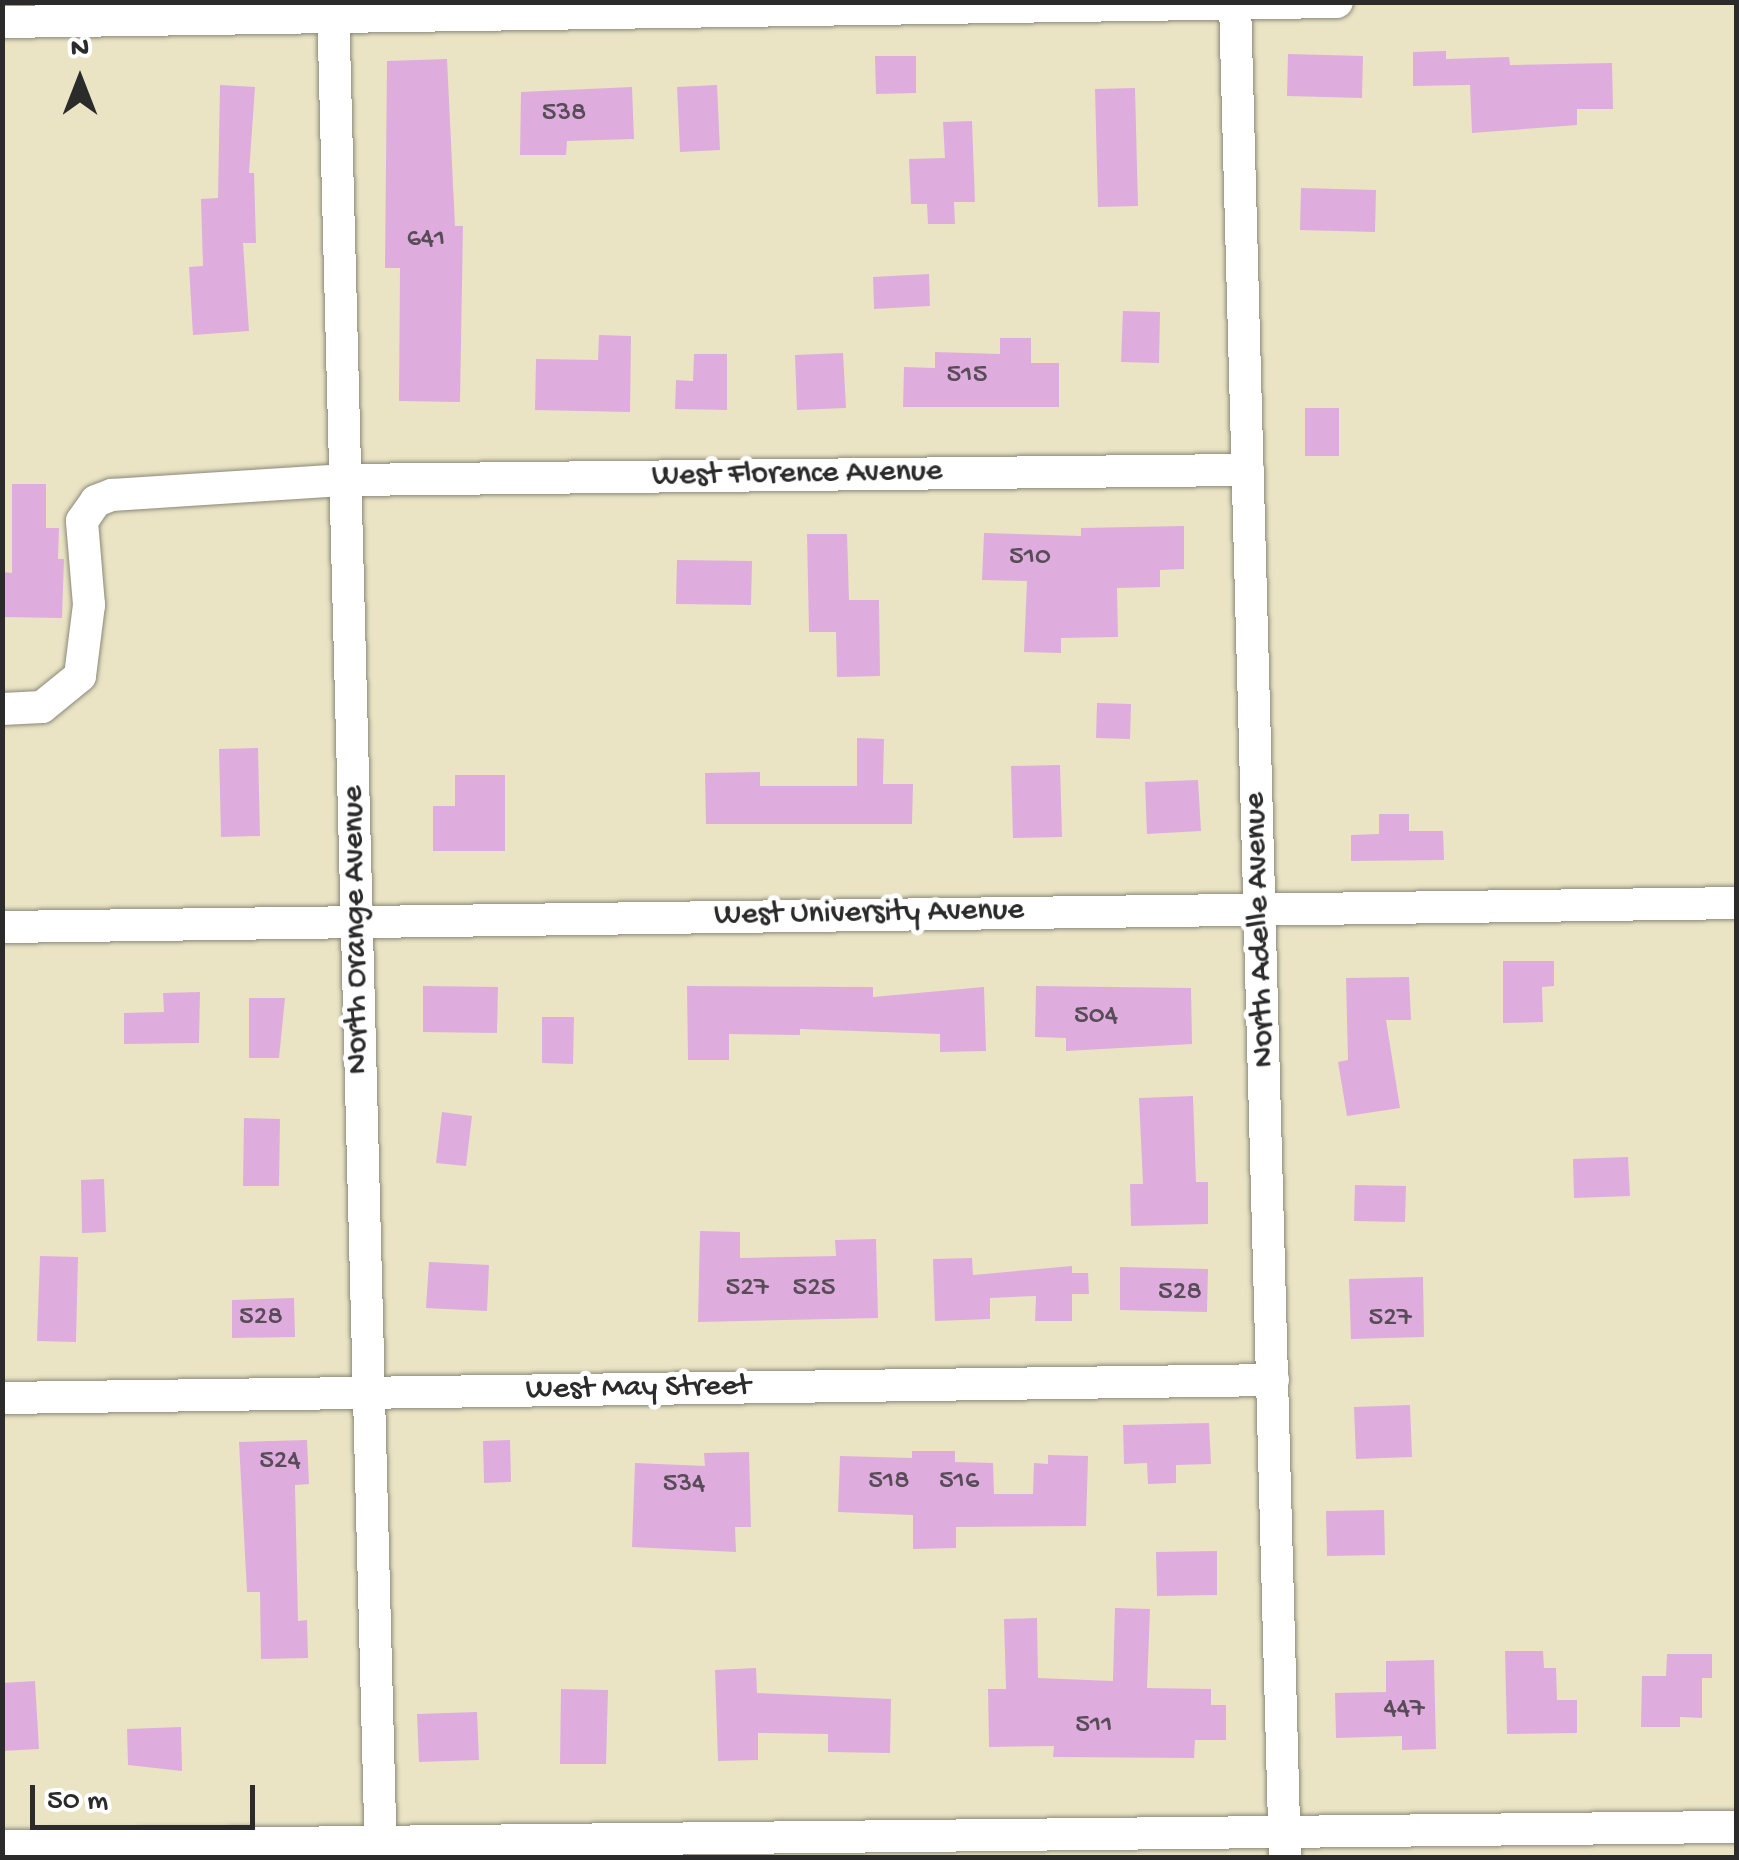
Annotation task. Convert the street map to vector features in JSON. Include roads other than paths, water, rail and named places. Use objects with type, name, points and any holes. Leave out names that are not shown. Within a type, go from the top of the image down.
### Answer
[{"type":"street","points":[[2,22],[333,10],[1338,2]]},
{"type":"street","name":"North Adelle Avenue","points":[[1235,3],[1284,1845]]},
{"type":"street","name":"North Orange Avenue","points":[[333,10],[381,1850]]},
{"type":"street","name":"West Florence Avenue","points":[[2,708],[42,707],[80,676],[89,606],[82,520],[96,501],[346,480],[1248,470]]},
{"type":"street","name":"West University Avenue","points":[[2,927],[1736,903]]},
{"type":"street","name":"West May Street","points":[[2,1398],[1272,1380]]},
{"type":"street","points":[[2,1846],[381,1850],[1284,1845],[1736,1827]]}]
